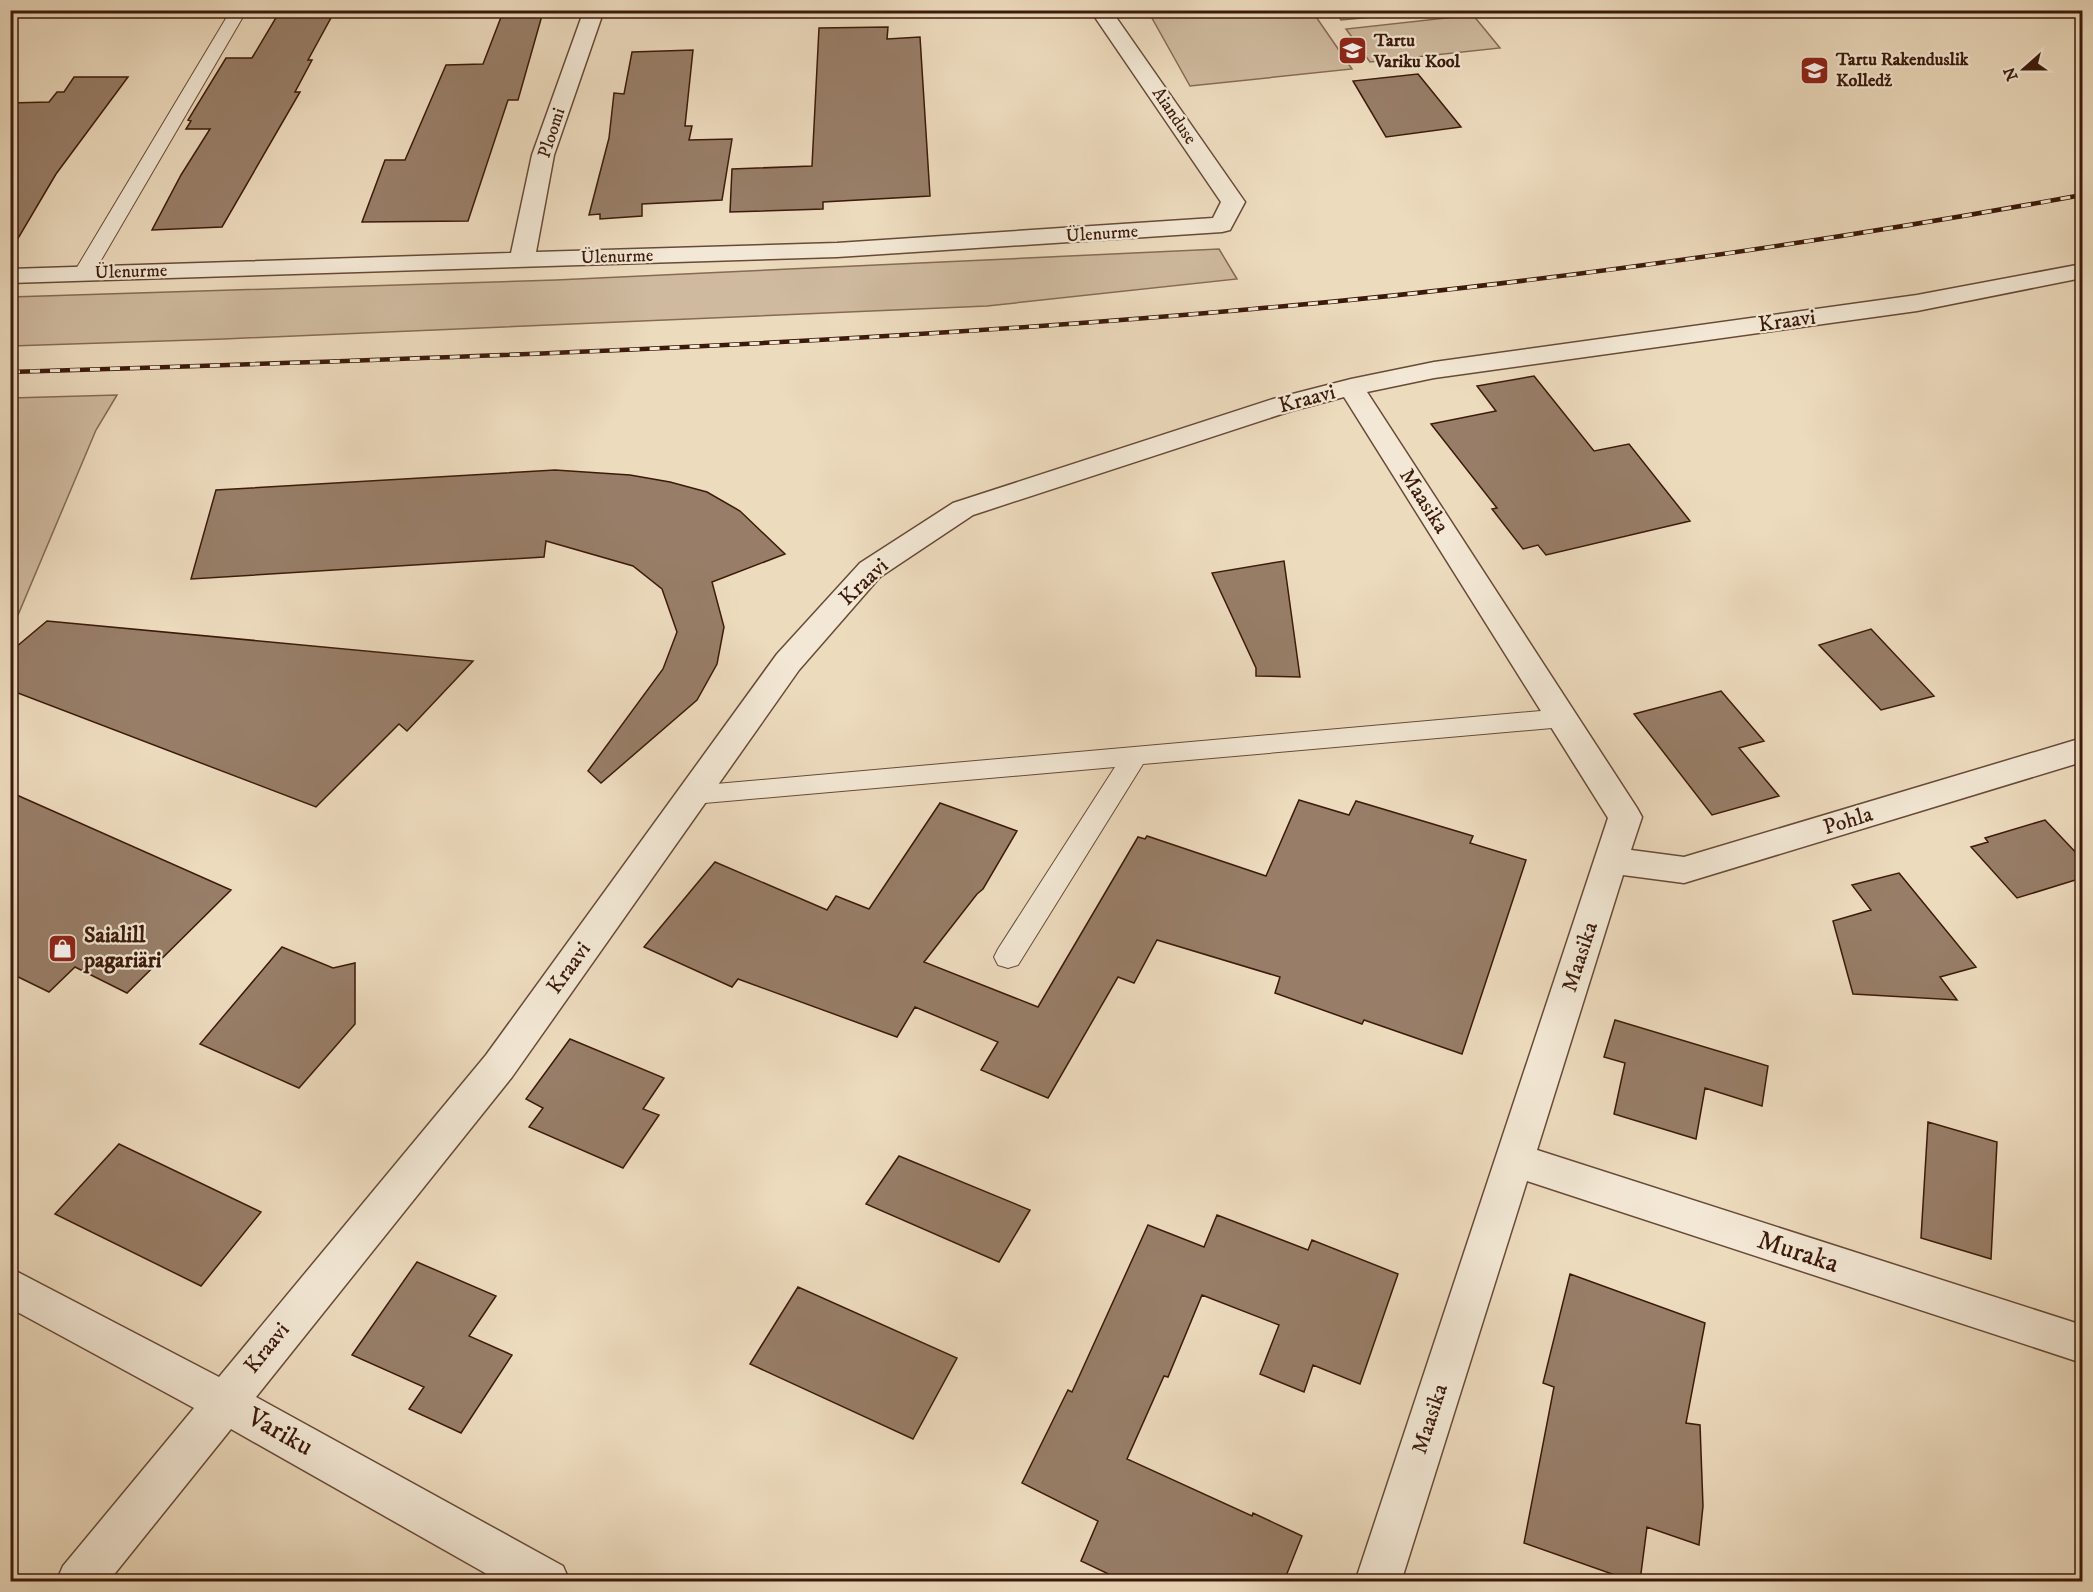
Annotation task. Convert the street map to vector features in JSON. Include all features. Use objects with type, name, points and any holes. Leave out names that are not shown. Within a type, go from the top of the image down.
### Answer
[{"type":"street","name":"Ploomi","points":[[522,259],[543,155],[594,10]]},
{"type":"street","name":"Aianduse","points":[[1100,10],[1233,202],[1222,225]]},
{"type":"street","name":"Ülenurme","points":[[10,276],[837,250],[989,242],[1222,225]]},
{"type":"street","name":"Kraavi","points":[[79,1581],[499,1066],[788,662],[870,570],[963,509],[1282,405],[1351,387],[1434,370],[1917,303],[2082,271]]},
{"type":"street","name":"Maasika","points":[[1351,387],[1625,817],[1378,1581]]},
{"type":"street","name":"Pohla","points":[[1611,860],[1684,870],[2082,750]]},
{"type":"street","name":"Muraka","points":[[1514,1160],[2082,1344]]},
{"type":"street","name":"Variku","points":[[10,1287],[224,1401],[547,1581]]},
{"type":"lane","points":[[83,274],[236,15]]},
{"type":"lane","points":[[693,795],[1563,718]]},
{"type":"lane","points":[[1008,957],[1135,756]]},
{"type":"shaded area","points":[[1148,11],[1312,11],[1352,69],[1190,86]]},
{"type":"shaded area","points":[[1335,11],[1436,11],[1341,20]]},
{"type":"shaded area","points":[[1473,15],[1500,48],[1370,62],[1346,29]]},
{"type":"shaded area","points":[[1219,249],[1237,279],[987,306],[11,346],[11,297],[556,280]]},
{"type":"shaded area","points":[[117,395],[96,430],[18,615],[11,622],[11,398]]},
{"type":"building","points":[[503,12],[543,12],[518,100],[508,100],[468,221],[362,222],[385,160],[405,160],[446,65],[483,64]]},
{"type":"building","points":[[277,16],[332,16],[308,60],[312,60],[295,92],[300,92],[222,227],[152,230],[181,175],[210,129],[186,129],[191,121],[188,120],[226,58],[252,58]]},
{"type":"building","points":[[888,27],[887,39],[920,37],[930,196],[823,202],[823,209],[730,212],[732,169],[812,166],[819,28]]},
{"type":"building","points":[[693,50],[685,126],[692,126],[689,140],[732,139],[722,200],[642,204],[642,216],[600,219],[600,214],[589,215],[609,138],[614,93],[624,94],[632,52]]},
{"type":"building","points":[[1418,74],[1461,127],[1386,137],[1353,81]]},
{"type":"building","points":[[74,77],[128,77],[56,174],[10,252],[10,103],[49,102],[57,92],[64,92]]},
{"type":"building","points":[[1534,376],[1594,451],[1629,444],[1690,521],[1546,555],[1538,545],[1523,549],[1492,509],[1497,508],[1431,424],[1496,411],[1477,386]]},
{"type":"building","points":[[555,470],[630,475],[707,492],[740,511],[785,554],[712,582],[724,627],[717,664],[697,700],[601,783],[588,771],[663,669],[677,632],[662,589],[633,566],[546,541],[544,557],[191,579],[216,490]]},
{"type":"building","points":[[1284,561],[1300,677],[1256,676],[1256,668],[1212,573]]},
{"type":"building","points":[[47,621],[473,661],[407,731],[399,724],[316,807],[10,690],[10,652]]},
{"type":"building","points":[[1871,629],[1934,696],[1881,710],[1819,645]]},
{"type":"building","points":[[1721,691],[1764,741],[1739,748],[1779,796],[1712,815],[1634,714]]},
{"type":"building","points":[[10,792],[231,890],[127,993],[75,967],[49,992],[10,973]]},
{"type":"building","points":[[1299,800],[1349,815],[1356,801],[1473,836],[1470,843],[1526,860],[1462,1054],[1364,1020],[1362,1024],[1275,993],[1280,977],[1157,940],[1134,983],[1118,977],[1048,1098],[981,1070],[998,1042],[915,1007],[897,1037],[738,979],[732,987],[644,947],[715,862],[827,910],[836,896],[869,909],[940,803],[1017,831],[983,889],[924,962],[1038,1007],[1138,837],[1145,839],[1147,836],[1266,876]]},
{"type":"building","points":[[2045,820],[2082,859],[2082,878],[2017,898],[1971,847],[1988,842],[1985,838]]},
{"type":"building","points":[[1899,873],[1976,967],[1940,977],[1957,1000],[1853,994],[1833,921],[1871,910],[1852,885]]},
{"type":"building","points":[[282,947],[333,968],[355,963],[355,1024],[299,1088],[200,1044]]},
{"type":"building","points":[[1615,1020],[1768,1066],[1762,1106],[1705,1088],[1696,1139],[1614,1114],[1625,1063],[1604,1057]]},
{"type":"building","points":[[570,1039],[664,1078],[643,1109],[659,1115],[623,1168],[529,1127],[543,1108],[526,1099]]},
{"type":"building","points":[[1928,1122],[1997,1142],[1991,1259],[1921,1238]]},
{"type":"building","points":[[119,1144],[261,1212],[201,1286],[55,1214]]},
{"type":"building","points":[[899,1156],[1030,1210],[999,1262],[866,1204]]},
{"type":"building","points":[[1217,1215],[1308,1250],[1312,1240],[1398,1274],[1360,1384],[1313,1365],[1304,1392],[1260,1374],[1279,1325],[1202,1295],[1168,1377],[1164,1376],[1127,1459],[1252,1516],[1253,1513],[1302,1536],[1284,1581],[1123,1581],[1081,1561],[1098,1521],[1022,1483],[1068,1390],[1072,1392],[1148,1225],[1204,1247]]},
{"type":"building","points":[[417,1262],[496,1296],[469,1336],[512,1355],[461,1433],[409,1409],[424,1387],[352,1355]]},
{"type":"building","points":[[1570,1274],[1705,1323],[1686,1423],[1700,1425],[1703,1506],[1699,1545],[1647,1527],[1640,1581],[1632,1581],[1524,1543],[1554,1387],[1543,1383]]},
{"type":"building","points":[[798,1287],[957,1358],[913,1439],[750,1364]]},
{"type":"railway","points":[[10,372],[632,350],[943,333],[1253,309],[1461,288],[1669,262],[1876,231],[2082,195]]},
{"type":"place","name":"Tartu Variku Kool","points":[[1353,51]]},
{"type":"place","name":"Tartu Rakenduslik Kolledž","points":[[1815,70]]},
{"type":"place","name":"Saialill pagariäri","points":[[63,948]]}]
